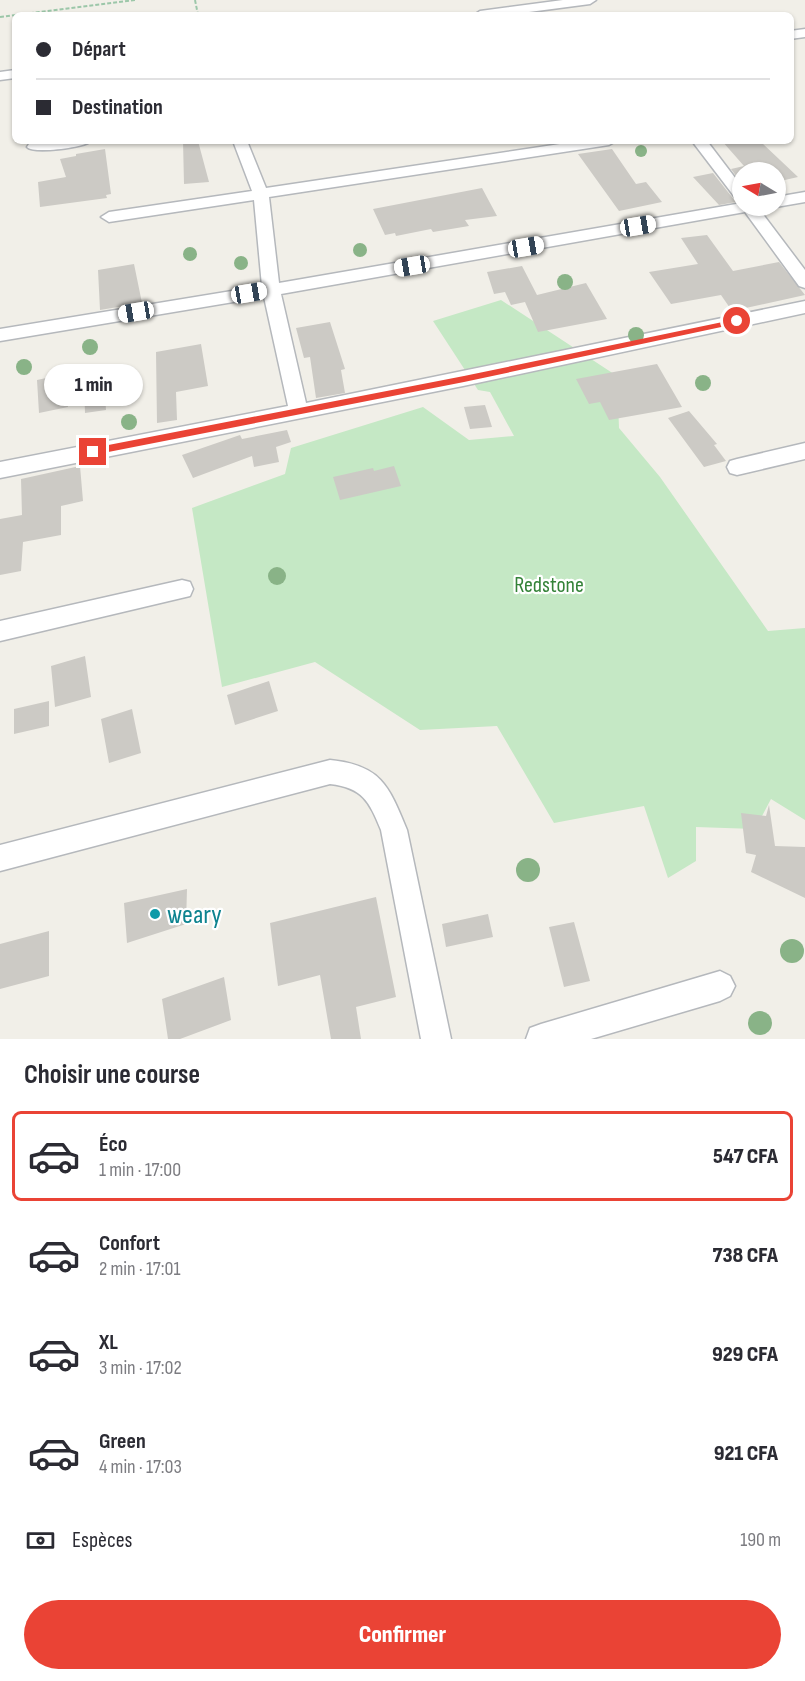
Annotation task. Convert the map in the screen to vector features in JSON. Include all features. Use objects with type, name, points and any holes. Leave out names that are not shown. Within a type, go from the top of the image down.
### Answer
[{"type":"street","points":[[584,0],[594,12]]},
{"type":"street","points":[[501,12],[590,0]]},
{"type":"street","points":[[34,147],[59,144]]},
{"type":"street","points":[[241,144],[261,194],[271,289],[299,412]]},
{"type":"street","points":[[109,217],[589,144]]},
{"type":"street","points":[[701,144],[732,184]]},
{"type":"street","points":[[786,200],[805,196]]},
{"type":"street","points":[[0,335],[482,255],[732,209]]},
{"type":"street","points":[[758,216],[805,282]]},
{"type":"street","points":[[0,470],[299,412],[805,307]]},
{"type":"street","points":[[737,467],[805,450]]},
{"type":"street","points":[[0,631],[182,589]]},
{"type":"street","points":[[0,858],[330,772],[349,773],[364,779],[381,798],[394,830],[436,1039]]},
{"type":"street","points":[[542,1039],[720,986]]},
{"type":"path","points":[[40,12],[135,0]]},
{"type":"green space","name":"Redstone","points":[[501,300],[617,376],[619,428],[660,477],[768,631],[805,628],[805,820],[771,799],[755,829],[696,827],[696,861],[668,878],[644,806],[554,823],[497,726],[420,730],[315,662],[222,687],[192,508],[285,474],[291,448],[423,407],[469,440],[514,436],[490,392],[478,390],[433,321]]},
{"type":"building","points":[[183,144],[199,144],[209,182],[184,184]]},
{"type":"building","points":[[725,144],[763,144],[782,162],[740,162]]},
{"type":"building","points":[[105,149],[111,194],[106,195],[107,198],[40,207],[38,182],[66,177],[60,159]]},
{"type":"building","points":[[612,149],[636,184],[646,182],[662,202],[619,211],[578,154]]},
{"type":"building","points":[[786,166],[798,177],[786,180]]},
{"type":"building","points":[[713,173],[732,197],[732,203],[719,205],[693,177]]},
{"type":"building","points":[[482,188],[497,216],[465,220],[469,226],[433,232],[431,229],[396,236],[395,233],[385,235],[373,209]]},
{"type":"building","points":[[707,235],[733,271],[779,262],[805,295],[732,311],[721,295],[671,304],[649,272],[698,264],[681,238]]},
{"type":"building","points":[[134,264],[142,303],[100,310],[98,270]]},
{"type":"building","points":[[522,266],[537,295],[586,283],[607,319],[538,332],[525,302],[511,305],[505,292],[494,294],[487,272]]},
{"type":"building","points":[[330,322],[345,369],[341,370],[345,393],[316,398],[310,357],[304,358],[296,328]]},
{"type":"building","points":[[201,344],[208,386],[176,392],[177,420],[157,423],[156,352]]},
{"type":"building","points":[[657,364],[682,407],[609,420],[600,402],[589,404],[576,379]]},
{"type":"building","points":[[65,374],[68,407],[39,413],[37,380]]},
{"type":"building","points":[[104,381],[106,410],[85,413],[84,384]]},
{"type":"building","points":[[485,405],[492,427],[470,429],[464,407]]},
{"type":"building","points":[[689,411],[717,444],[714,445],[726,461],[704,467],[668,418]]},
{"type":"building","points":[[287,430],[291,442],[276,447],[279,462],[254,467],[252,456],[193,478],[182,455],[240,435],[242,439]]},
{"type":"building","points":[[80,466],[83,501],[61,506],[61,535],[23,542],[21,571],[0,575],[0,519],[22,515],[21,479]]},
{"type":"building","points":[[394,466],[401,486],[340,500],[333,477]]},
{"type":"building","points":[[85,656],[91,697],[55,707],[51,666]]},
{"type":"building","points":[[269,681],[278,711],[235,725],[227,695]]},
{"type":"building","points":[[49,701],[49,726],[14,734],[14,709]]},
{"type":"building","points":[[132,709],[141,753],[109,763],[101,719]]},
{"type":"building","points":[[769,805],[775,846],[805,847],[805,898],[751,872],[756,855],[746,853],[741,813],[766,816]]},
{"type":"building","name":"weary","points":[[187,889],[186,924],[127,943],[124,903]]},
{"type":"building","points":[[376,897],[396,997],[356,1007],[361,1039],[331,1039],[320,975],[278,986],[270,923]]},
{"type":"building","points":[[488,914],[493,937],[446,947],[442,924]]},
{"type":"building","points":[[574,922],[590,981],[564,987],[549,927]]},
{"type":"building","points":[[49,931],[49,976],[0,989],[0,944]]},
{"type":"building","points":[[224,977],[231,1020],[180,1039],[168,1039],[162,999]]},
{"type":"place","name":"weary","points":[[155,914]]},
{"type":"route","points":[[93,452],[464,379],[737,321]]}]
